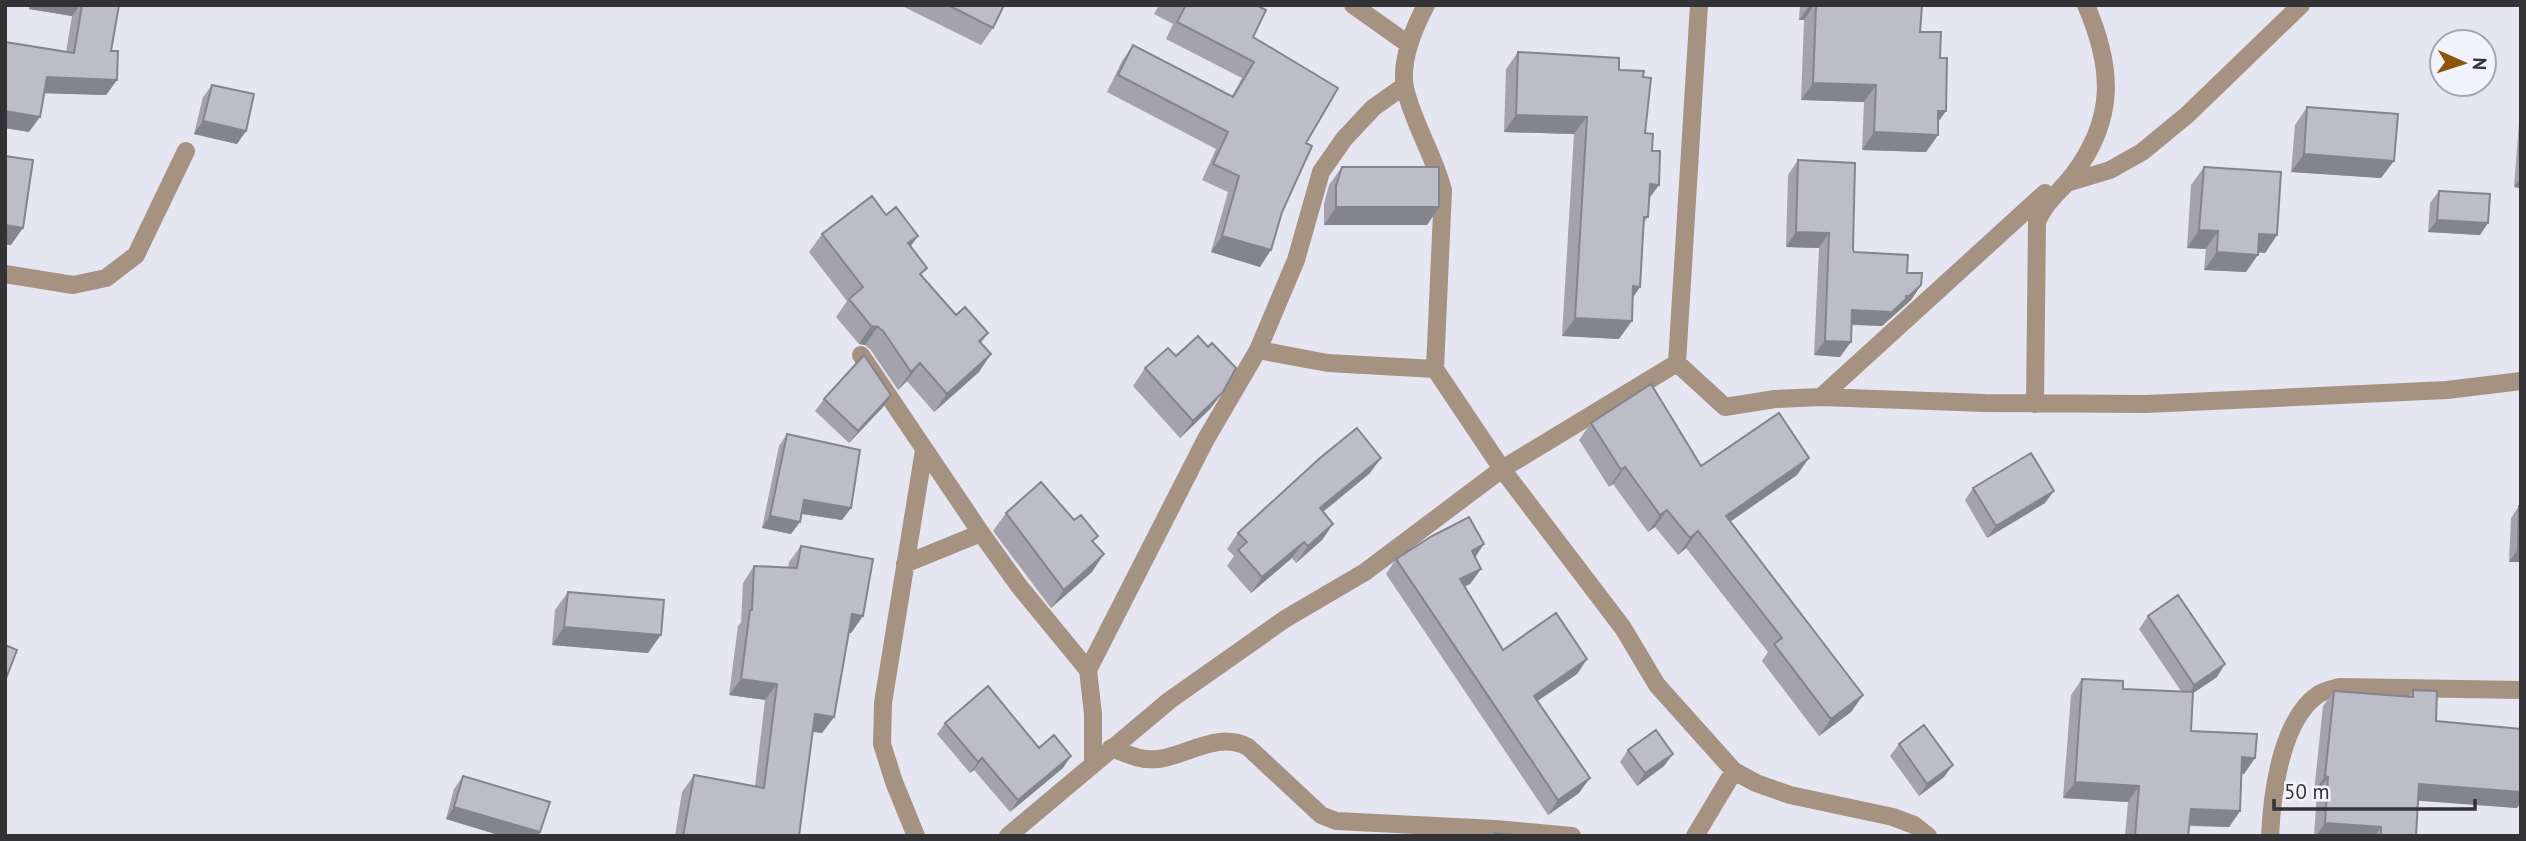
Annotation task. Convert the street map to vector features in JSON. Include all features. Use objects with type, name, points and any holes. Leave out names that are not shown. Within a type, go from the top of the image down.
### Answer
[{"type":"street","points":[[1353,5],[1408,44]]},
{"type":"street","points":[[1426,5],[1408,44],[1404,86],[1437,168],[1443,190],[1435,369],[1502,469],[1623,628],[1657,685],[1734,771],[1756,783],[1790,795],[1893,817],[1914,825],[1928,836]]},
{"type":"street","points":[[1677,363],[1699,5]]},
{"type":"street","points":[[2035,404],[2037,222],[2042,209],[2067,183],[2089,153],[2100,129],[2105,103],[2105,67],[2096,30],[2086,5]]},
{"type":"street","points":[[2067,183],[2110,170],[2142,152],[2187,115],[2301,5]]},
{"type":"street","points":[[1088,670],[1200,450],[1258,350],[1296,260],[1321,172],[1345,139],[1373,108],[1404,86]]},
{"type":"street","points":[[5,274],[73,285],[106,278],[136,255],[186,151]]},
{"type":"street","points":[[1821,397],[2089,153]]},
{"type":"street","points":[[1258,350],[1328,363],[1435,369]]},
{"type":"street","points":[[861,355],[981,533],[1088,670],[1093,714],[1093,762]]},
{"type":"street","points":[[1677,363],[1725,407],[1775,399],[1821,397],[2035,404],[2173,403],[2447,390],[2521,381]]},
{"type":"street","points":[[1008,836],[1170,700],[1285,619],[1366,572],[1502,469],[1677,363]]},
{"type":"street","points":[[916,836],[882,744],[883,703],[923,450]]},
{"type":"street","points":[[905,564],[981,533]]},
{"type":"street","points":[[2270,836],[2277,778],[2289,734],[2306,705],[2320,693],[2340,687],[2521,690]]},
{"type":"street","points":[[1111,748],[1135,758],[1161,758],[1215,742],[1238,742],[1248,747],[1321,815],[1335,821],[1496,829],[1572,836]]},
{"type":"street","points":[[1695,836],[1734,771]]},
{"type":"building","points":[[82,5],[119,5],[111,51],[118,51],[117,80],[47,77],[40,117],[5,111],[5,42],[74,53]]},
{"type":"building","points":[[948,5],[1004,5],[993,28]]},
{"type":"building","points":[[1181,5],[1256,5],[1266,10],[1253,37],[1338,88],[1306,143],[1312,146],[1282,212],[1271,250],[1222,236],[1239,176],[1213,164],[1228,132],[1118,75],[1133,45],[1233,97],[1254,62],[1177,22],[1185,7]]},
{"type":"building","points":[[1816,5],[1922,5],[1920,32],[1941,32],[1940,58],[1947,58],[1946,111],[1938,111],[1938,135],[1874,132],[1876,85],[1813,83]]},
{"type":"building","points":[[1518,52],[1619,58],[1619,70],[1644,71],[1643,77],[1651,78],[1645,133],[1653,134],[1652,151],[1660,151],[1659,185],[1650,184],[1648,217],[1644,217],[1640,287],[1633,286],[1632,321],[1575,318],[1587,117],[1516,115]]},
{"type":"building","points":[[212,85],[254,94],[246,131],[203,121]]},
{"type":"building","points":[[2307,107],[2398,114],[2394,161],[2304,154]]},
{"type":"building","points":[[5,156],[33,160],[23,228],[5,225]]},
{"type":"building","points":[[1798,160],[1855,163],[1854,252],[1908,255],[1907,273],[1922,273],[1921,285],[1906,296],[1892,312],[1852,310],[1851,342],[1825,341],[1829,233],[1796,232]]},
{"type":"building","points":[[1342,167],[1439,167],[1439,207],[1336,207],[1336,186]]},
{"type":"building","points":[[2204,167],[2281,172],[2277,235],[2259,234],[2258,255],[2217,252],[2218,231],[2199,230]]},
{"type":"building","points":[[2439,191],[2490,194],[2488,223],[2437,220]]},
{"type":"building","points":[[872,196],[886,215],[896,207],[918,236],[908,243],[927,268],[920,274],[956,315],[965,307],[988,333],[979,341],[991,354],[947,394],[920,363],[911,372],[883,331],[871,326],[849,299],[863,287],[822,234]]},
{"type":"building","points":[[1198,336],[1208,347],[1212,343],[1236,368],[1223,392],[1193,421],[1145,368],[1168,348],[1176,356]]},
{"type":"building","points":[[864,355],[891,395],[858,431],[824,399]]},
{"type":"building","points":[[1651,384],[1701,466],[1779,413],[1809,458],[1726,516],[1863,695],[1831,719],[1774,644],[1782,638],[1698,531],[1690,538],[1667,510],[1660,515],[1625,467],[1621,470],[1591,423]]},
{"type":"building","points":[[1357,428],[1381,458],[1320,508],[1333,524],[1308,546],[1304,542],[1262,577],[1238,550],[1247,542],[1238,533]]},
{"type":"building","points":[[787,434],[860,450],[851,508],[804,500],[800,522],[770,516]]},
{"type":"building","points":[[2031,453],[2054,491],[1996,526],[1973,488]]},
{"type":"building","points":[[1041,482],[1074,520],[1081,515],[1098,536],[1092,541],[1104,554],[1064,590],[1006,513]]},
{"type":"building","points":[[2521,506],[2521,549],[2518,549]]},
{"type":"building","points":[[1469,517],[1484,544],[1472,551],[1481,569],[1460,579],[1503,650],[1556,613],[1587,659],[1534,696],[1590,778],[1558,800],[1396,559]]},
{"type":"building","points":[[801,546],[873,559],[863,616],[852,614],[834,717],[815,714],[799,836],[683,836],[694,775],[764,788],[777,684],[741,679],[752,610],[754,566],[797,568]]},
{"type":"building","points":[[568,592],[664,600],[661,635],[564,627]]},
{"type":"building","points":[[2178,595],[2225,664],[2194,685],[2148,616]]},
{"type":"building","points":[[5,645],[17,650],[5,681]]},
{"type":"building","points":[[2082,679],[2123,681],[2123,689],[2193,692],[2191,731],[2257,734],[2255,758],[2242,757],[2240,811],[2191,809],[2188,836],[2135,836],[2139,786],[2075,782]]},
{"type":"building","points":[[988,686],[1039,748],[1054,735],[1071,756],[1018,800],[982,758],[978,762],[945,723]]},
{"type":"building","points":[[2413,690],[2437,691],[2436,721],[2521,729],[2521,792],[2419,784],[2416,836],[2381,836],[2381,827],[2325,823],[2328,777],[2325,776],[2334,691],[2413,697]]},
{"type":"building","points":[[1924,725],[1953,765],[1927,784],[1899,744]]},
{"type":"building","points":[[1656,730],[1673,754],[1645,773],[1628,750]]},
{"type":"building","points":[[463,776],[550,802],[540,832],[454,807]]},
{"type":"building","points":[[1494,833],[1523,836],[1493,836]]}]
